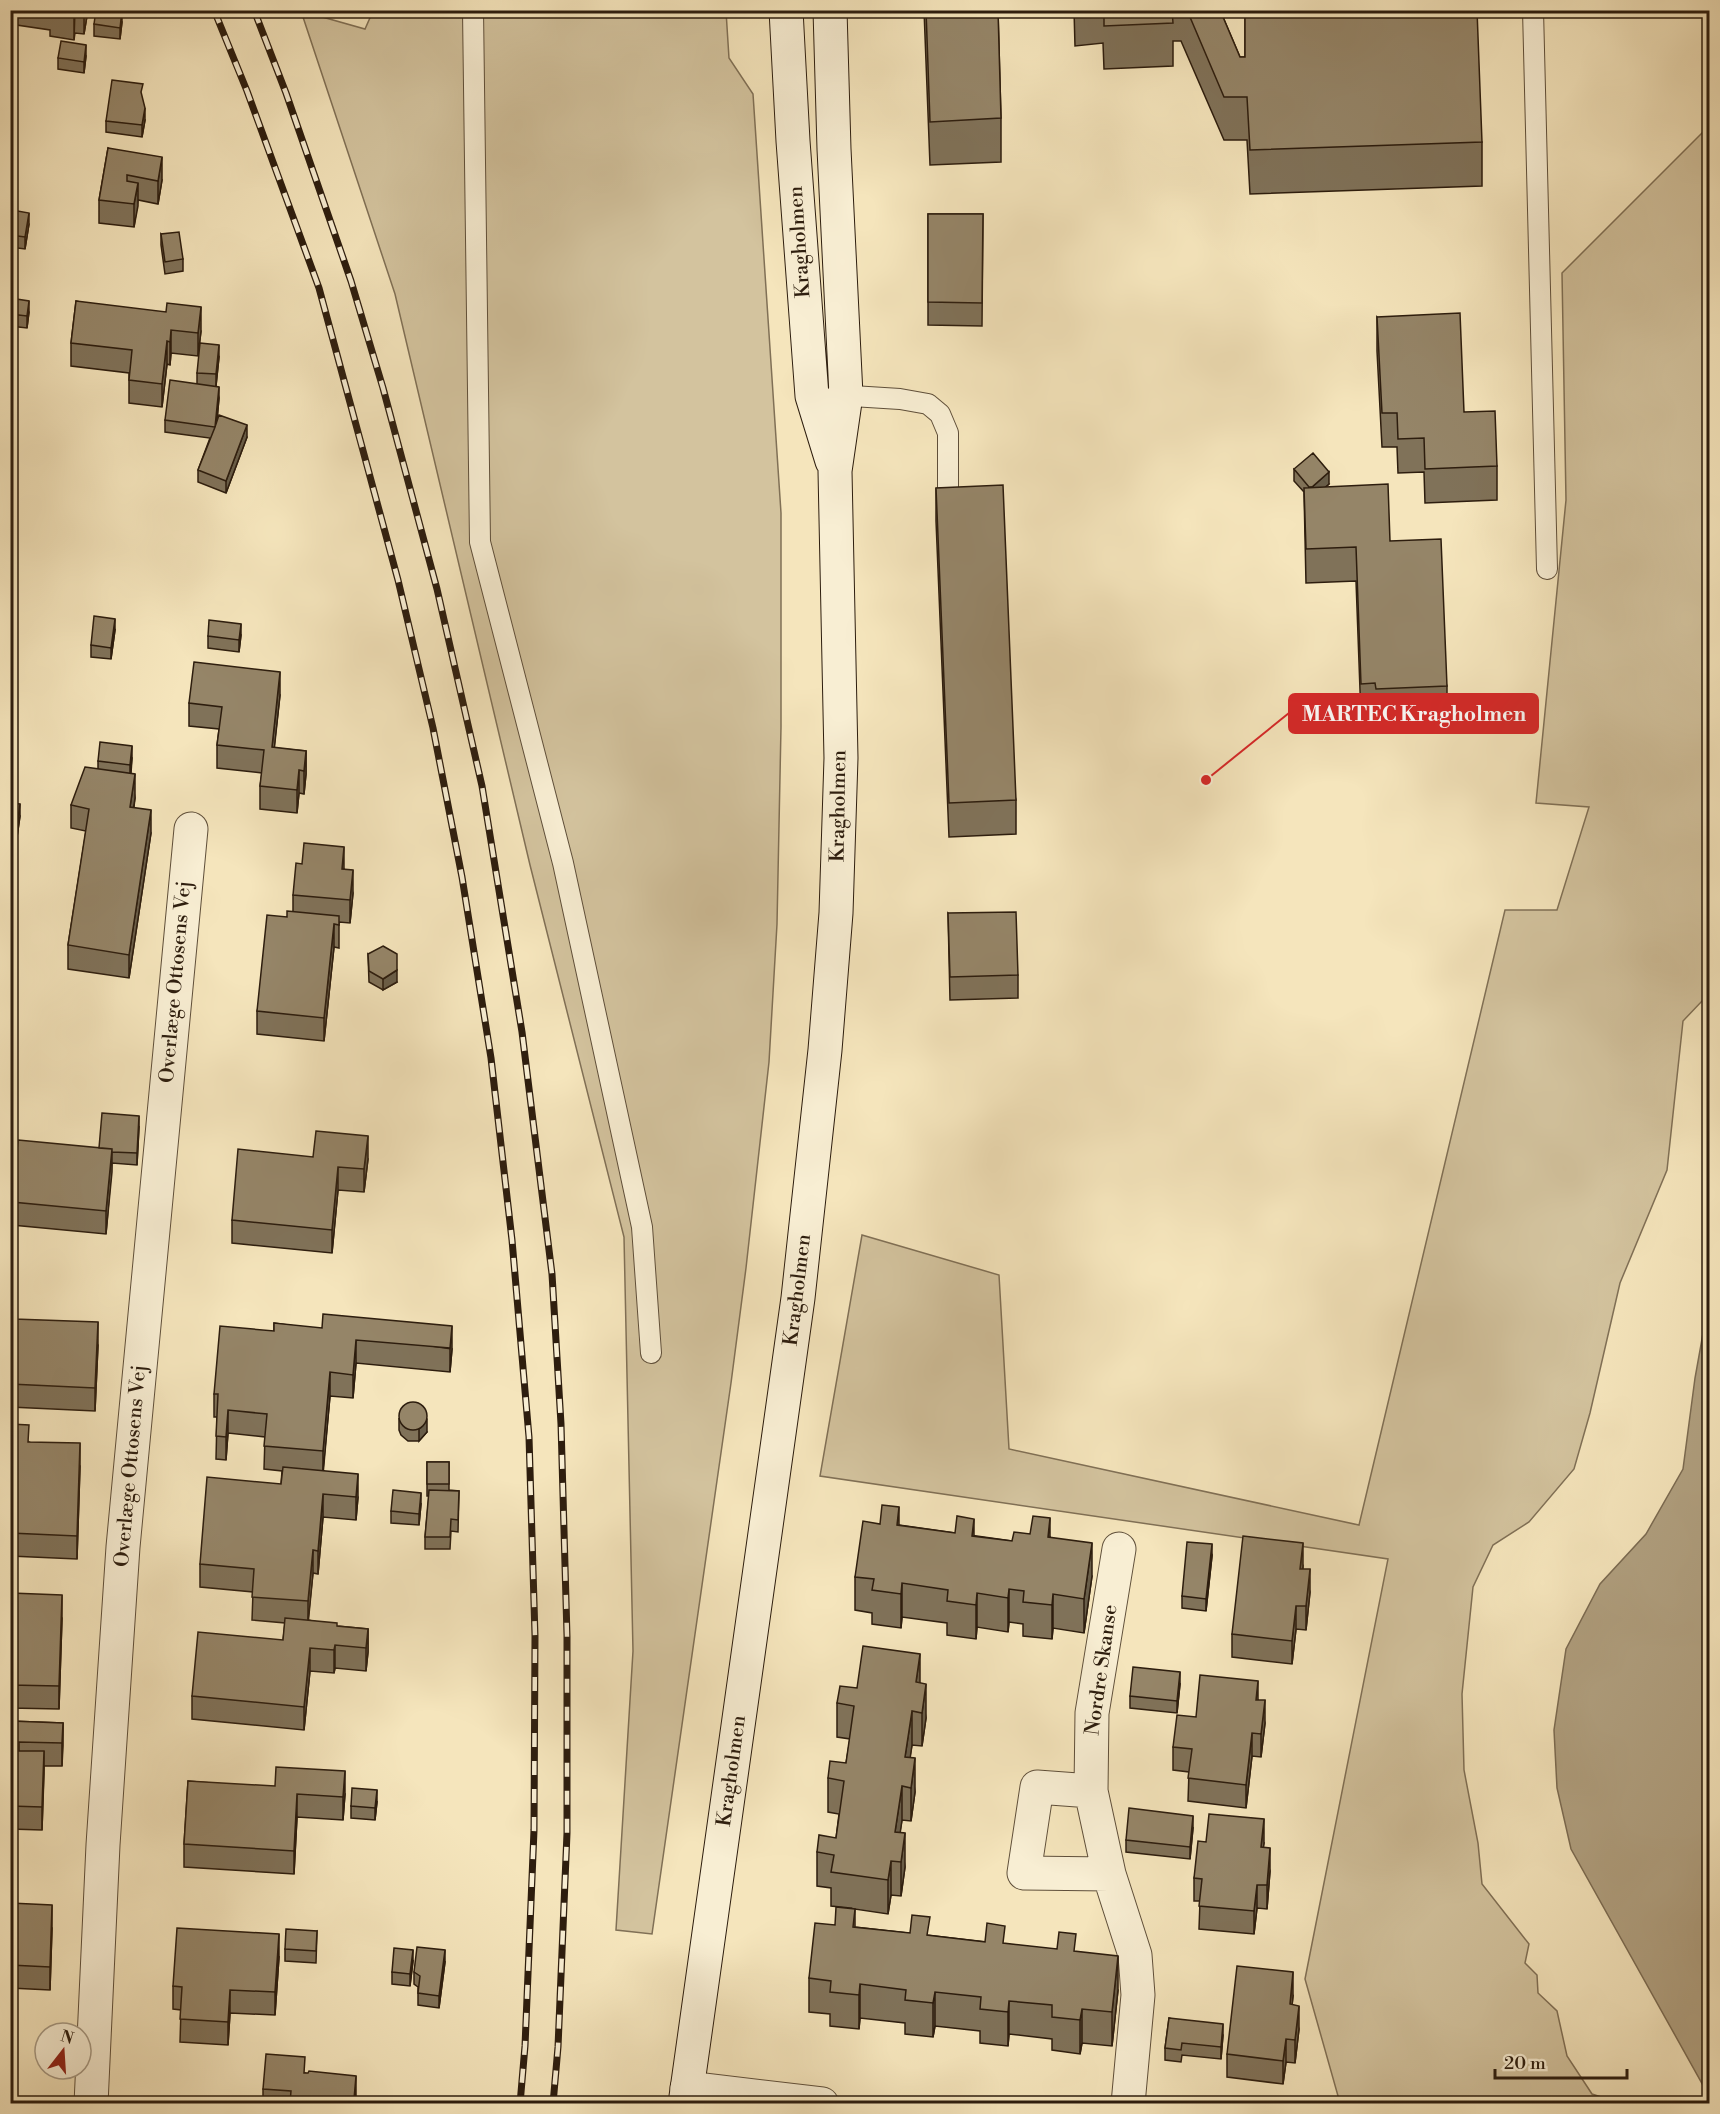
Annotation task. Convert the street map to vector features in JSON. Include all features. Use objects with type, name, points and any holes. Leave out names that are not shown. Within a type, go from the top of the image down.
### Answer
[{"type":"street","name":"Kragholmen","points":[[786,10],[793,141],[812,396],[835,471]]},
{"type":"street","name":"Kragholmen","points":[[686,2096],[798,1298],[825,1050],[836,913],[841,758],[835,471],[846,394],[830,10]]},
{"type":"street","name":"Overlæge Ottosens Vej","points":[[91,2103],[103,1845],[123,1547],[191,829]]},
{"type":"street","name":"Nordre Skanse","points":[[1119,1550],[1092,1713],[1091,1791],[1109,1874],[1135,1955],[1138,1995],[1128,2103]]},
{"type":"street","points":[[1091,1791],[1037,1787],[1024,1873],[1109,1874]]},
{"type":"street","points":[[686,2096],[822,2103]]},
{"type":"lane","points":[[473,10],[480,542],[563,862],[642,1227],[651,1353]]},
{"type":"lane","points":[[1533,10],[1547,569]]},
{"type":"lane","points":[[812,396],[846,394],[862,398],[900,399],[928,404],[940,414],[948,433],[948,513]]},
{"type":"shaded area","points":[[301,11],[365,29],[373,11],[726,11],[729,58],[753,94],[781,513],[781,727],[777,924],[769,1062],[746,1268],[652,1934],[616,1930],[633,1651],[624,1237],[530,865],[395,294]]},
{"type":"shaded area","points":[[1709,126],[1709,997],[1702,1001],[1683,1021],[1667,1170],[1620,1283],[1590,1413],[1574,1469],[1529,1522],[1493,1545],[1473,1587],[1462,1694],[1464,1770],[1478,1843],[1482,1884],[1529,1944],[1525,1963],[1537,1975],[1538,1993],[1557,2011],[1567,2056],[1592,2094],[1619,2103],[1340,2103],[1305,1979],[1388,1559],[820,1476],[862,1235],[999,1275],[1009,1449],[1359,1525],[1505,910],[1557,910],[1589,807],[1536,803],[1566,500],[1562,273]]},
{"type":"shaded area","points":[[1709,1300],[1709,2096],[1571,1849],[1557,1788],[1554,1730],[1566,1649],[1600,1584],[1646,1534],[1683,1469],[1695,1378]]},
{"type":"building","points":[[96,10],[122,11],[120,28],[94,24]]},
{"type":"building","points":[[926,10],[998,10],[1001,118],[930,122]]},
{"type":"building","points":[[1104,10],[1172,10],[1173,23],[1104,26]]},
{"type":"building","points":[[1187,10],[1220,10],[1240,57],[1245,57],[1245,17],[1395,10],[1477,10],[1482,142],[1250,150],[1247,97],[1224,97]]},
{"type":"building","points":[[61,41],[86,45],[84,62],[58,58]]},
{"type":"building","points":[[112,80],[143,84],[141,92],[145,108],[142,125],[106,121]]},
{"type":"building","points":[[108,148],[162,157],[158,181],[127,175],[127,181],[138,183],[134,204],[99,200]]},
{"type":"building","points":[[12,210],[29,213],[25,237],[10,235]]},
{"type":"building","points":[[928,214],[983,214],[982,303],[928,302]]},
{"type":"building","points":[[179,232],[183,259],[165,262],[161,234]]},
{"type":"building","points":[[10,298],[29,301],[27,316],[10,314]]},
{"type":"building","points":[[76,301],[166,312],[167,303],[201,307],[198,333],[171,330],[170,342],[167,341],[162,384],[129,380],[132,350],[71,343]]},
{"type":"building","points":[[1460,313],[1464,412],[1495,411],[1497,466],[1425,469],[1424,438],[1398,439],[1397,413],[1382,413],[1377,317]]},
{"type":"building","points":[[200,343],[219,345],[216,374],[197,373]]},
{"type":"building","points":[[170,380],[219,387],[215,427],[165,420]]},
{"type":"building","points":[[219,415],[247,425],[226,481],[198,470]]},
{"type":"building","points":[[1313,453],[1329,472],[1309,487],[1294,469]]},
{"type":"building","points":[[1388,484],[1390,541],[1441,539],[1447,686],[1376,689],[1375,683],[1361,684],[1356,547],[1306,549],[1304,488]]},
{"type":"building","points":[[1003,485],[1016,800],[949,803],[936,488]]},
{"type":"building","points":[[94,616],[115,619],[111,648],[91,645]]},
{"type":"building","points":[[209,620],[241,624],[239,640],[208,636]]},
{"type":"building","points":[[194,662],[280,672],[272,747],[306,751],[304,771],[299,770],[297,790],[260,786],[264,750],[217,745],[222,707],[189,703]]},
{"type":"building","points":[[100,742],[132,746],[130,765],[98,761]]},
{"type":"building","points":[[85,767],[135,774],[130,807],[151,810],[129,955],[68,945],[89,809],[71,805]]},
{"type":"building","points":[[10,803],[20,804],[14,847],[10,846]]},
{"type":"building","points":[[304,843],[344,847],[342,869],[353,870],[350,900],[293,895],[296,863],[302,864]]},
{"type":"building","points":[[287,911],[339,916],[339,925],[334,924],[324,1018],[257,1011],[267,915],[287,917]]},
{"type":"building","points":[[1016,912],[1018,975],[950,977],[948,913]]},
{"type":"building","points":[[383,946],[397,954],[397,970],[383,979],[369,971],[368,954]]},
{"type":"building","points":[[10,1104],[14,1104],[10,1134]]},
{"type":"building","points":[[102,1113],[139,1116],[137,1153],[112,1152],[112,1149],[99,1148]]},
{"type":"building","points":[[316,1131],[368,1136],[364,1169],[338,1167],[332,1230],[232,1220],[238,1149],[313,1157]]},
{"type":"building","points":[[18,1140],[112,1149],[106,1211],[12,1202]]},
{"type":"building","points":[[10,1298],[15,1298],[14,1319],[98,1322],[95,1388],[10,1384]]},
{"type":"building","points":[[323,1314],[452,1326],[450,1348],[356,1340],[353,1375],[330,1372],[323,1451],[264,1446],[267,1414],[228,1410],[226,1437],[216,1436],[218,1394],[214,1394],[220,1326],[274,1331],[274,1323],[322,1328]]},
{"type":"building","points":[[413,1402],[423,1406],[427,1416],[423,1426],[413,1430],[403,1426],[399,1416],[403,1406]]},
{"type":"building","points":[[10,1424],[29,1425],[28,1442],[80,1443],[77,1536],[10,1533]]},
{"type":"building","points":[[427,1462],[449,1462],[449,1484],[427,1484]]},
{"type":"building","points":[[283,1467],[358,1474],[356,1497],[323,1494],[318,1551],[313,1550],[308,1601],[252,1597],[254,1569],[200,1564],[207,1477],[281,1484]]},
{"type":"building","points":[[393,1490],[421,1493],[419,1514],[391,1511]]},
{"type":"building","points":[[429,1490],[459,1491],[458,1520],[451,1519],[450,1537],[425,1537]]},
{"type":"building","points":[[882,1505],[899,1507],[897,1525],[955,1533],[957,1516],[974,1519],[972,1536],[1012,1541],[1014,1532],[1030,1534],[1033,1516],[1050,1518],[1048,1537],[1092,1543],[1084,1599],[1053,1594],[1052,1605],[1023,1602],[1024,1591],[1009,1589],[1008,1598],[977,1593],[976,1605],[947,1601],[948,1590],[902,1583],[901,1594],[872,1590],[874,1579],[855,1577],[863,1521],[880,1524]]},
{"type":"building","points":[[1243,1536],[1303,1543],[1300,1569],[1310,1569],[1306,1606],[1296,1606],[1292,1641],[1232,1634]]},
{"type":"building","points":[[1187,1542],[1212,1544],[1206,1599],[1182,1596]]},
{"type":"building","points":[[10,1578],[11,1593],[62,1595],[59,1686],[10,1685]]},
{"type":"building","points":[[285,1618],[337,1623],[337,1626],[368,1629],[366,1648],[335,1645],[334,1650],[310,1648],[304,1707],[192,1696],[198,1632],[283,1640]]},
{"type":"building","points":[[863,1646],[920,1654],[916,1682],[926,1684],[922,1713],[912,1711],[905,1757],[915,1758],[911,1788],[902,1786],[895,1832],[905,1833],[901,1862],[891,1861],[888,1880],[831,1872],[834,1855],[817,1852],[819,1835],[836,1838],[844,1781],[828,1778],[830,1761],[846,1763],[854,1706],[837,1703],[840,1686],[857,1688]]},
{"type":"building","points":[[1133,1667],[1180,1672],[1177,1701],[1130,1696]]},
{"type":"building","points":[[1200,1675],[1258,1681],[1256,1700],[1265,1700],[1261,1734],[1252,1733],[1246,1785],[1188,1778],[1192,1749],[1173,1747],[1177,1715],[1196,1717]]},
{"type":"building","points":[[10,1721],[63,1723],[62,1743],[19,1742],[19,1751],[44,1751],[42,1807],[10,1806]]},
{"type":"building","points":[[276,1767],[345,1771],[343,1797],[297,1794],[294,1851],[184,1844],[188,1781],[275,1786]]},
{"type":"building","points":[[352,1788],[377,1790],[375,1808],[351,1806]]},
{"type":"building","points":[[1129,1808],[1193,1816],[1190,1847],[1126,1840]]},
{"type":"building","points":[[1209,1814],[1264,1819],[1261,1847],[1270,1848],[1267,1885],[1257,1885],[1254,1911],[1199,1906],[1202,1879],[1194,1878],[1198,1841],[1206,1842]]},
{"type":"building","points":[[10,1903],[52,1905],[50,1967],[10,1965]]},
{"type":"building","points":[[836,1907],[855,1909],[853,1927],[910,1933],[912,1915],[930,1917],[927,1935],[985,1942],[987,1923],[1005,1926],[1003,1943],[1057,1949],[1059,1932],[1076,1934],[1074,1951],[1118,1956],[1112,2012],[1082,2009],[1080,2020],[1052,2017],[1052,2005],[1009,2001],[1008,2012],[980,2009],[981,1997],[935,1992],[933,2003],[905,2000],[906,1990],[860,1984],[859,1995],[830,1992],[831,1981],[809,1978],[815,1923],[835,1925]]},
{"type":"building","points":[[177,1928],[279,1934],[275,1992],[230,1990],[228,2022],[180,2019],[182,1987],[173,1986]]},
{"type":"building","points":[[286,1929],[317,1931],[316,1951],[285,1949]]},
{"type":"building","points":[[417,1947],[445,1950],[439,1996],[418,1993],[420,1976],[414,1972]]},
{"type":"building","points":[[394,1948],[413,1950],[410,1974],[392,1972]]},
{"type":"building","points":[[1237,1966],[1293,1972],[1290,2004],[1299,2006],[1295,2040],[1286,2039],[1283,2061],[1227,2054]]},
{"type":"building","points":[[1169,2018],[1223,2024],[1221,2047],[1182,2043],[1181,2050],[1165,2048]]},
{"type":"building","points":[[266,2054],[305,2057],[304,2073],[309,2071],[356,2076],[354,2099],[394,2103],[290,2103],[291,2091],[263,2089]]},
{"type":"railway","points":[[214,10],[247,91],[319,288],[398,580],[433,728],[462,877],[491,1058],[512,1240],[529,1437],[535,1636],[534,1830],[525,2046],[520,2104]]},
{"type":"railway","points":[[254,10],[286,93],[351,281],[383,388],[437,589],[482,786],[522,1032],[552,1274],[561,1424],[567,1636],[567,1833],[558,2047],[553,2104]]},
{"type":"place","name":"MARTEC Kragholmen","points":[[1206,780]]}]
